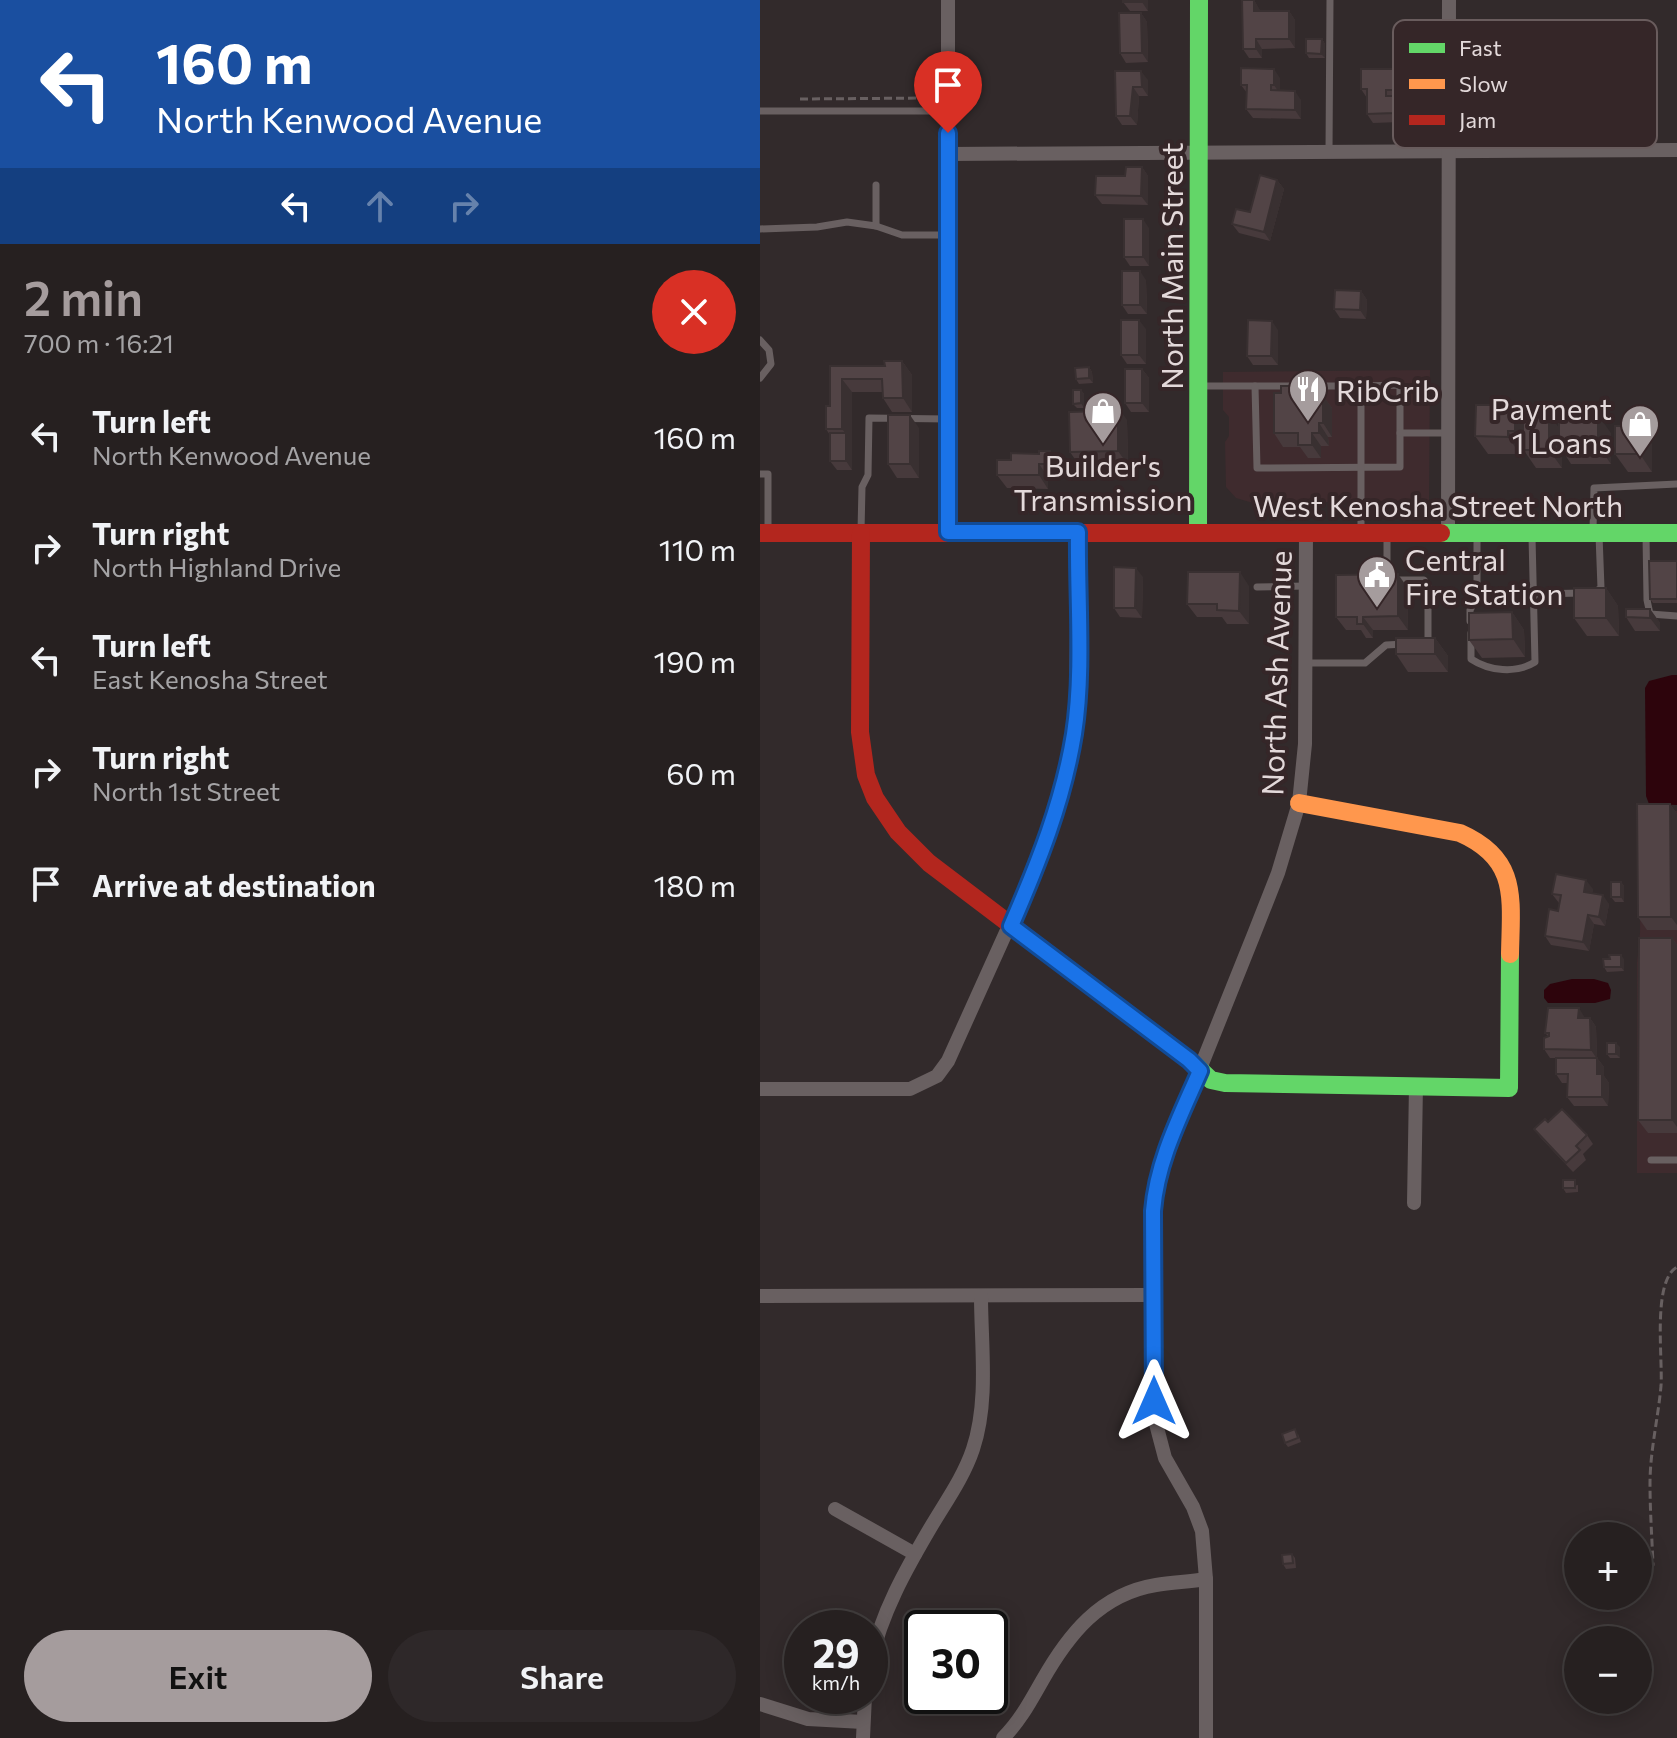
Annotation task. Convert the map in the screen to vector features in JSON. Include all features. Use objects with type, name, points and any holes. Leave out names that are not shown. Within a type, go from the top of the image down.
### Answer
[{"type":"main road","name":"North Main Street","points":[[1198,532],[1199,0]]},
{"type":"main road","name":"West Kenosha Street North","points":[[764,533],[1677,533]]},
{"type":"main road","points":[[861,533],[861,747],[870,787],[891,822],[915,849],[1211,1080],[1225,1083],[1509,1088],[1510,886],[1502,862],[1478,840],[1460,833],[1299,803]]},
{"type":"street","points":[[948,0],[948,532]]},
{"type":"street","points":[[1448,532],[1449,148]]},
{"type":"street","points":[[948,154],[1677,150]]},
{"type":"street","points":[[760,1089],[910,1089],[937,1076],[948,1061],[1011,926],[1045,846],[1059,801],[1074,731],[1078,532]]},
{"type":"street","name":"North Ash Avenue","points":[[1206,1738],[1205,1550],[1199,1521],[1165,1458],[1155,1420],[1155,1187],[1164,1156],[1278,873],[1299,803],[1304,768],[1306,532]]},
{"type":"street","points":[[1414,1203],[1416,1085]]},
{"type":"street","points":[[760,1296],[1154,1295]]},
{"type":"street","points":[[887,1610],[915,1554],[966,1469],[977,1437],[981,1399],[981,1296]]},
{"type":"street","points":[[835,1509],[915,1554]]},
{"type":"street","points":[[1003,1738],[1023,1716],[1063,1648],[1091,1614],[1117,1598],[1143,1588],[1206,1579]]},
{"type":"street","points":[[760,1704],[808,1719],[863,1722]]},
{"type":"street","points":[[863,1738],[864,1714]]},
{"type":"lane","points":[[1329,152],[1330,0]]},
{"type":"lane","points":[[760,111],[948,111]]},
{"type":"lane","points":[[876,185],[876,226]]},
{"type":"lane","points":[[760,229],[817,227],[847,222],[876,226],[902,235],[948,235]]},
{"type":"lane","points":[[760,340],[769,350],[771,364],[760,378]]},
{"type":"lane","points":[[1198,386],[1400,385],[1400,467],[1257,468],[1255,386]]},
{"type":"lane","points":[[1361,386],[1361,532]]},
{"type":"lane","points":[[861,533],[862,487],[868,475],[869,418],[948,419]]},
{"type":"lane","points":[[1400,433],[1448,433]]},
{"type":"lane","points":[[760,474],[768,474],[764,533]]},
{"type":"lane","points":[[1533,594],[1596,592],[1601,588],[1594,488],[1677,484]]},
{"type":"lane","points":[[1306,663],[1365,663],[1386,645],[1424,644],[1428,639],[1428,586],[1424,580],[1387,580],[1386,532]]},
{"type":"lane","points":[[1477,532],[1477,597],[1470,610],[1471,659],[1485,668],[1525,668],[1535,662],[1531,533]]},
{"type":"lane","points":[[1646,533],[1650,614],[1677,616]]},
{"type":"lane","points":[[1257,587],[1305,586]]},
{"type":"lane","points":[[1651,1160],[1677,1160]]},
{"type":"path","points":[[790,99],[931,98]]},
{"type":"path","points":[[1651,1522],[1650,1484],[1654,1426],[1661,1386],[1662,1301],[1664,1283],[1671,1270],[1677,1267]]},
{"type":"path","points":[[1652,1538],[1652,1566]]},
{"type":"shaded area","points":[[1430,370],[1429,501],[1253,503],[1236,498],[1226,487],[1225,442],[1229,436],[1229,417],[1223,410],[1223,372]]},
{"type":"shaded area","points":[[1677,675],[1677,805],[1649,804],[1646,796],[1645,688],[1649,681]]},
{"type":"shaded area","points":[[1641,811],[1677,811],[1677,1173],[1637,1173]]},
{"type":"shaded area","points":[[1572,979],[1594,979],[1608,983],[1610,999],[1595,1003],[1548,1003],[1544,990],[1550,984]]},
{"type":"building","points":[[1242,0],[1254,0],[1254,11],[1289,11],[1289,39],[1256,39],[1256,49],[1243,49]]},
{"type":"building","points":[[1119,13],[1141,13],[1142,53],[1120,53]]},
{"type":"building","points":[[1306,39],[1322,39],[1321,54],[1306,53]]},
{"type":"building","points":[[1241,68],[1274,69],[1271,90],[1295,91],[1295,110],[1246,109],[1247,85],[1241,85]]},
{"type":"building","points":[[1361,69],[1393,69],[1393,90],[1386,90],[1386,96],[1393,96],[1393,113],[1367,114],[1367,89],[1361,89]]},
{"type":"building","points":[[1115,71],[1141,71],[1142,87],[1133,87],[1130,116],[1116,116]]},
{"type":"building","points":[[1126,167],[1142,167],[1141,196],[1095,195],[1096,176],[1125,176]]},
{"type":"building","points":[[1260,175],[1277,180],[1264,232],[1232,224],[1236,209],[1250,212]]},
{"type":"building","points":[[1124,219],[1143,219],[1143,257],[1124,257]]},
{"type":"building","points":[[1122,271],[1140,271],[1140,305],[1122,305]]},
{"type":"building","points":[[1335,290],[1361,291],[1360,310],[1334,309]]},
{"type":"building","points":[[1121,320],[1139,320],[1139,355],[1121,355]]},
{"type":"building","points":[[1248,320],[1272,321],[1271,356],[1247,356]]},
{"type":"building","points":[[884,361],[902,361],[903,398],[883,398],[882,379],[842,379],[842,429],[826,429],[826,406],[830,406],[830,366],[885,366]]},
{"type":"building","points":[[1089,367],[1089,378],[1076,379],[1075,368]]},
{"type":"building","points":[[1125,369],[1142,369],[1142,403],[1125,403]]},
{"type":"building","name":"RibCrib","points":[[1317,381],[1317,395],[1323,395],[1323,423],[1319,423],[1319,433],[1312,433],[1312,445],[1298,445],[1298,433],[1274,433],[1274,393],[1281,393],[1281,386]]},
{"type":"building","points":[[1073,390],[1081,390],[1081,403],[1073,404]]},
{"type":"building","points":[[1476,405],[1515,405],[1515,431],[1508,431],[1508,437],[1475,436]]},
{"type":"building","points":[[1104,407],[1118,407],[1118,451],[1070,452],[1069,412],[1104,411]]},
{"type":"building","points":[[1523,414],[1549,414],[1549,450],[1523,450]]},
{"type":"building","points":[[888,415],[910,415],[910,464],[888,464]]},
{"type":"building","points":[[1559,415],[1598,415],[1598,446],[1559,446]]},
{"type":"building","points":[[1615,426],[1640,426],[1640,454],[1615,454]]},
{"type":"building","points":[[830,433],[846,433],[846,461],[830,461]]},
{"type":"building","points":[[1039,451],[1050,451],[1050,464],[1039,464],[1039,475],[997,475],[997,460],[1011,460],[1011,453],[1039,454]]},
{"type":"building","points":[[1649,561],[1677,561],[1677,599],[1650,599]]},
{"type":"building","points":[[1114,567],[1136,568],[1135,608],[1114,608]]},
{"type":"building","points":[[1188,572],[1240,572],[1239,611],[1217,610],[1217,604],[1187,604]]},
{"type":"building","points":[[1398,574],[1398,616],[1363,617],[1363,624],[1357,624],[1357,617],[1336,617],[1336,575]]},
{"type":"building","points":[[1574,588],[1606,588],[1606,618],[1574,618]]},
{"type":"building","points":[[1626,609],[1650,609],[1650,618],[1626,617]]},
{"type":"building","points":[[1512,612],[1513,639],[1469,640],[1469,613]]},
{"type":"building","points":[[1396,638],[1435,638],[1435,654],[1396,654]]},
{"type":"building","points":[[1637,804],[1670,804],[1671,917],[1638,917]]},
{"type":"building","points":[[1556,874],[1586,880],[1584,892],[1603,895],[1599,917],[1588,915],[1583,942],[1545,936],[1549,909],[1558,911],[1561,895],[1552,894]]},
{"type":"building","points":[[1611,882],[1621,882],[1621,897],[1611,897]]},
{"type":"building","points":[[1639,938],[1672,938],[1672,1120],[1638,1120]]},
{"type":"building","points":[[1609,955],[1621,955],[1621,967],[1604,967],[1603,959],[1610,959]]},
{"type":"building","points":[[1548,1008],[1579,1008],[1578,1018],[1590,1018],[1591,1050],[1544,1049],[1544,1038],[1549,1036],[1545,1033]]},
{"type":"building","points":[[1607,1043],[1616,1043],[1616,1054],[1607,1054]]},
{"type":"building","points":[[1556,1058],[1597,1058],[1597,1074],[1602,1074],[1602,1097],[1567,1097],[1568,1074],[1556,1074]]},
{"type":"building","points":[[1562,1109],[1587,1135],[1576,1146],[1580,1150],[1566,1163],[1534,1129],[1545,1119],[1548,1122]]},
{"type":"building","points":[[1563,1180],[1575,1180],[1575,1188],[1563,1188]]},
{"type":"building","points":[[1295,1429],[1298,1438],[1285,1443],[1282,1434]]},
{"type":"building","points":[[1292,1554],[1293,1563],[1283,1564],[1282,1555]]},
{"type":"traffic: fast","points":[[1198,532],[1199,0]]},
{"type":"traffic: fast","points":[[1441,533],[1677,533]]},
{"type":"traffic: fast","points":[[1194,1064],[1211,1080],[1225,1083],[1509,1088],[1510,954]]},
{"type":"traffic: slow","points":[[1299,803],[1460,833],[1479,843],[1493,855],[1508,882],[1510,954]]},
{"type":"traffic: jam","points":[[760,533],[1441,533]]},
{"type":"traffic: jam","points":[[861,533],[860,732],[866,775],[875,798],[898,832],[929,863],[1194,1064]]},
{"type":"place","name":"RibCrib","points":[[1308,423]]},
{"type":"place","name":"Builder's Transmission","points":[[1103,445]]},
{"type":"place","name":"Payment 1 Loans","points":[[1640,458]]},
{"type":"place","name":"Central Fire Station","points":[[1377,609]]},
{"type":"route","points":[[948,133],[948,532],[1078,532],[1078,657],[1071,753],[1045,846],[1011,926],[1200,1071],[1164,1156],[1155,1187],[1154,1401]]}]
